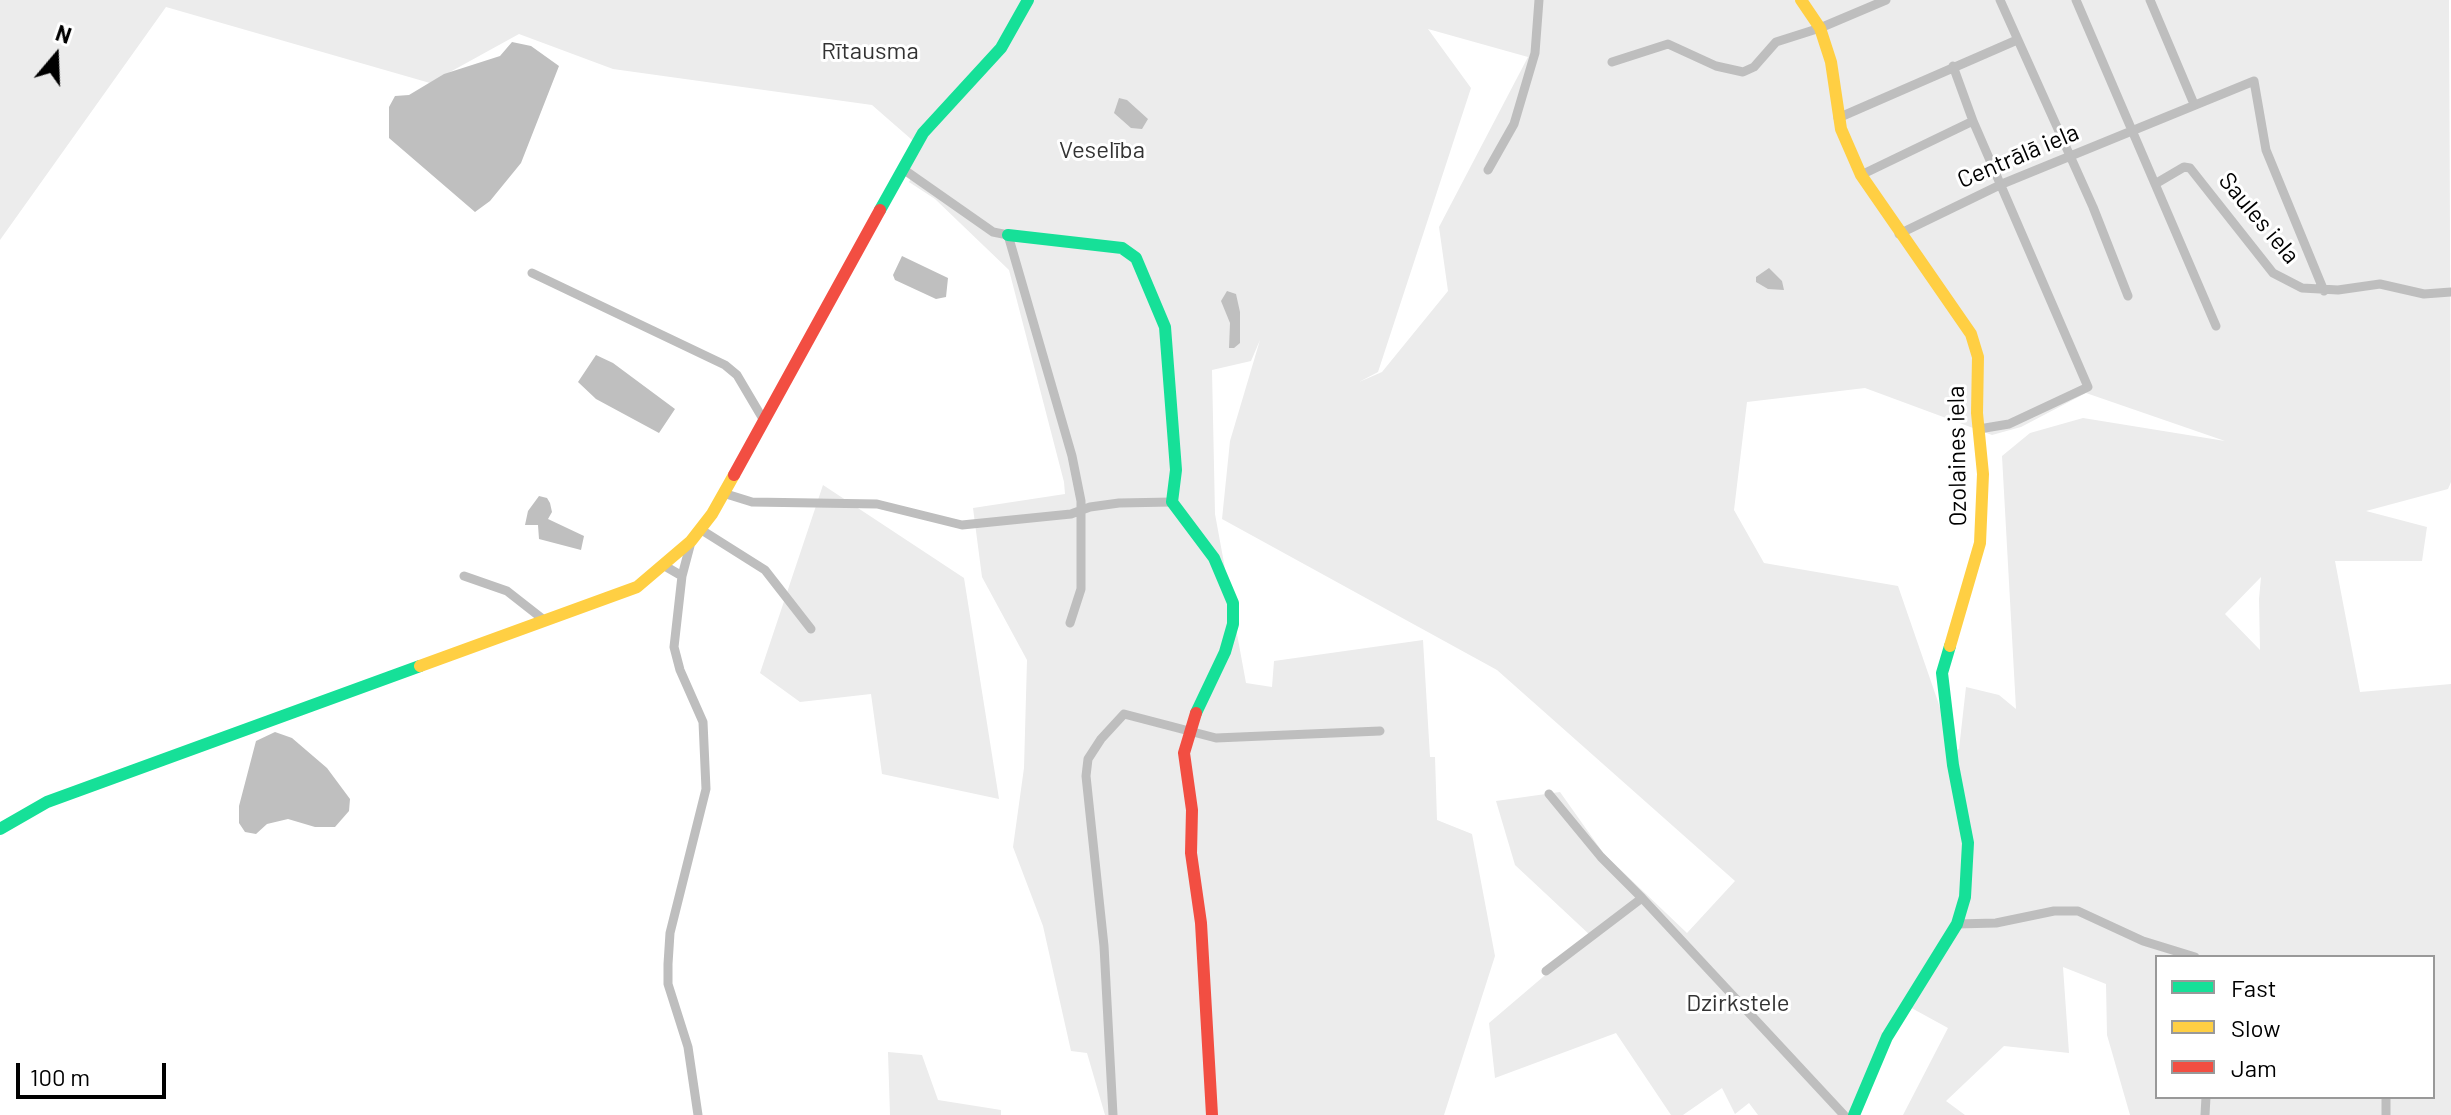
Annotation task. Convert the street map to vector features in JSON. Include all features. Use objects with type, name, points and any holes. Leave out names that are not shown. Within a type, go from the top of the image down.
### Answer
[{"type":"street","points":[[0,829],[47,802],[637,587],[691,541],[700,529],[923,133],[1001,48],[1028,0]]},
{"type":"street","points":[[1488,170],[1514,124],[1535,53],[1539,0]]},
{"type":"street","name":"Ozolaines iela","points":[[1801,0],[1820,28],[1831,62],[1838,118],[1861,175],[1971,334],[1978,357],[1983,474],[1980,543],[1942,673],[1953,765],[1968,843],[1967,882],[1957,924],[1887,1037],[1854,1115]]},
{"type":"street","points":[[1612,62],[1668,44],[1716,66],[1743,72],[1754,67],[1776,42],[1820,28],[1886,0]]},
{"type":"street","points":[[2000,0],[2093,207],[2128,296]]},
{"type":"street","points":[[2076,0],[2216,326]]},
{"type":"street","points":[[2150,0],[2194,104]]},
{"type":"street","points":[[1838,118],[2017,40]]},
{"type":"street","points":[[1953,66],[1973,121],[2088,387],[2009,424],[1979,429]]},
{"type":"street","name":"Centrālā iela","points":[[1899,234],[2002,184],[2254,81],[2266,150],[2324,291]]},
{"type":"street","points":[[1861,175],[1973,121]]},
{"type":"street","name":"Saules iela","points":[[2155,184],[2184,167],[2190,168],[2273,273],[2302,288],[2324,291],[2380,284],[2448,293]]},
{"type":"street","points":[[903,169],[993,232],[1122,248],[1136,258],[1165,327],[1176,470],[1172,502],[1214,558],[1233,603],[1233,624],[1225,652],[1189,728],[1184,753],[1192,810],[1191,853],[1201,923],[1212,1115]]},
{"type":"street","points":[[1008,235],[1072,456],[1080,511],[1081,589],[1070,623]]},
{"type":"street","points":[[532,273],[725,365],[737,375],[763,419]]},
{"type":"street","points":[[723,493],[752,502],[877,504],[962,525],[1080,511],[1119,503],[1172,502]]},
{"type":"street","points":[[700,529],[765,570],[811,629]]},
{"type":"street","points":[[691,541],[682,576],[674,647],[680,670],[703,722],[706,789],[670,933],[668,974],[688,1047],[698,1115]]},
{"type":"street","points":[[663,565],[682,576]]},
{"type":"street","points":[[464,576],[507,591],[544,620]]},
{"type":"street","points":[[1113,1115],[1101,914],[1086,776],[1088,759],[1101,739],[1124,714],[1189,728],[1216,738],[1380,731]]},
{"type":"street","points":[[1549,794],[1601,857],[1844,1115]]},
{"type":"street","points":[[1546,971],[1642,898]]},
{"type":"street","points":[[1957,924],[1996,923],[2054,911],[2078,911],[2143,941],[2188,955]]},
{"type":"green space","points":[[0,0],[2449,0],[2451,482],[2448,489],[2366,511],[2427,527],[2422,561],[2335,561],[2360,692],[2451,684],[2451,1115],[2130,1115],[2107,1035],[2106,984],[2063,967],[2069,1053],[2004,1046],[1946,1101],[1965,1115],[1903,1115],[1948,1028],[1906,1005],[1886,1032],[1881,1030],[1887,1036],[1856,1115],[1758,1115],[1749,1103],[1735,1114],[1722,1088],[1683,1115],[1671,1115],[1616,1033],[1495,1078],[1489,1023],[1591,936],[1515,865],[1496,801],[1560,792],[1604,854],[1687,933],[1735,881],[1497,670],[1222,519],[1230,441],[1260,340],[1251,361],[1212,370],[1215,514],[1246,683],[1272,687],[1274,661],[1423,640],[1430,757],[1435,757],[1437,820],[1472,834],[1495,956],[1444,1115],[1105,1115],[1087,1053],[1071,1051],[1043,926],[1013,847],[1024,768],[1027,660],[982,577],[973,508],[1065,494],[1064,482],[1009,270],[935,199],[909,182],[912,177],[903,169],[919,146],[872,105],[613,69],[519,34],[430,83],[166,7],[0,240]],"holes":[[[1428,29],[1528,57],[1439,227],[1448,291],[1382,372],[1359,382],[1378,372],[1471,88]],[[1865,388],[1992,435],[2021,427],[2086,393],[2225,441],[2083,418],[2030,433],[2002,456],[2016,709],[1999,695],[1966,687],[1959,749],[1955,751],[1898,586],[1764,563],[1734,510],[1747,402]],[[2261,577],[2259,599],[2260,650],[2225,614]]]},
{"type":"green space","points":[[823,485],[964,578],[999,799],[882,774],[871,694],[800,702],[760,673]]},
{"type":"green space","points":[[888,1052],[922,1055],[938,1100],[1001,1110],[1001,1115],[890,1115]]},
{"type":"shaded area","points":[[512,42],[531,46],[559,66],[521,163],[490,201],[475,212],[389,138],[389,107],[395,96],[409,95],[444,74],[500,56]]},
{"type":"shaded area","points":[[1119,98],[1127,100],[1148,119],[1142,129],[1131,128],[1114,113]]},
{"type":"shaded area","points":[[902,256],[948,278],[946,297],[936,299],[895,280],[893,275]]},
{"type":"shaded area","points":[[1769,268],[1782,281],[1784,290],[1768,289],[1756,282],[1756,277]]},
{"type":"shaded area","points":[[1227,291],[1236,294],[1240,312],[1240,343],[1234,348],[1229,348],[1230,323],[1221,301]]},
{"type":"shaded area","points":[[596,355],[613,363],[675,409],[659,433],[596,399],[578,382]]},
{"type":"shaded area","points":[[539,496],[547,498],[550,503],[552,512],[548,519],[584,536],[581,550],[539,539],[538,525],[525,525],[528,511]]},
{"type":"shaded area","points":[[275,732],[292,738],[327,768],[350,799],[349,811],[335,827],[315,827],[288,819],[267,824],[256,834],[245,832],[239,823],[239,806],[256,741]]},
{"type":"traffic: fast","points":[[880,210],[923,133],[1001,48],[1028,0]]},
{"type":"traffic: fast","points":[[1008,235],[1122,248],[1136,258],[1165,327],[1176,470],[1172,502],[1214,558],[1233,603],[1233,624],[1225,652],[1196,713]]},
{"type":"traffic: fast","points":[[1854,1115],[1887,1037],[1957,924],[1965,897],[1968,843],[1953,765],[1942,673],[1950,646]]},
{"type":"traffic: fast","points":[[0,829],[47,802],[420,666]]},
{"type":"traffic: slow","points":[[1801,0],[1820,28],[1831,62],[1841,129],[1861,175],[1971,334],[1978,357],[1977,413],[1983,474],[1980,543],[1950,646]]},
{"type":"traffic: slow","points":[[420,666],[637,587],[691,541],[712,514],[734,475]]},
{"type":"traffic: jam","points":[[734,475],[880,210]]},
{"type":"traffic: jam","points":[[1196,713],[1184,753],[1192,810],[1191,853],[1201,923],[1212,1115]]},
{"type":"park label","name":"Rītausma","points":[[870,51]]},
{"type":"park label","name":"Veselība","points":[[1102,150]]},
{"type":"park label","name":"Dzirkstele","points":[[1738,1003]]}]
